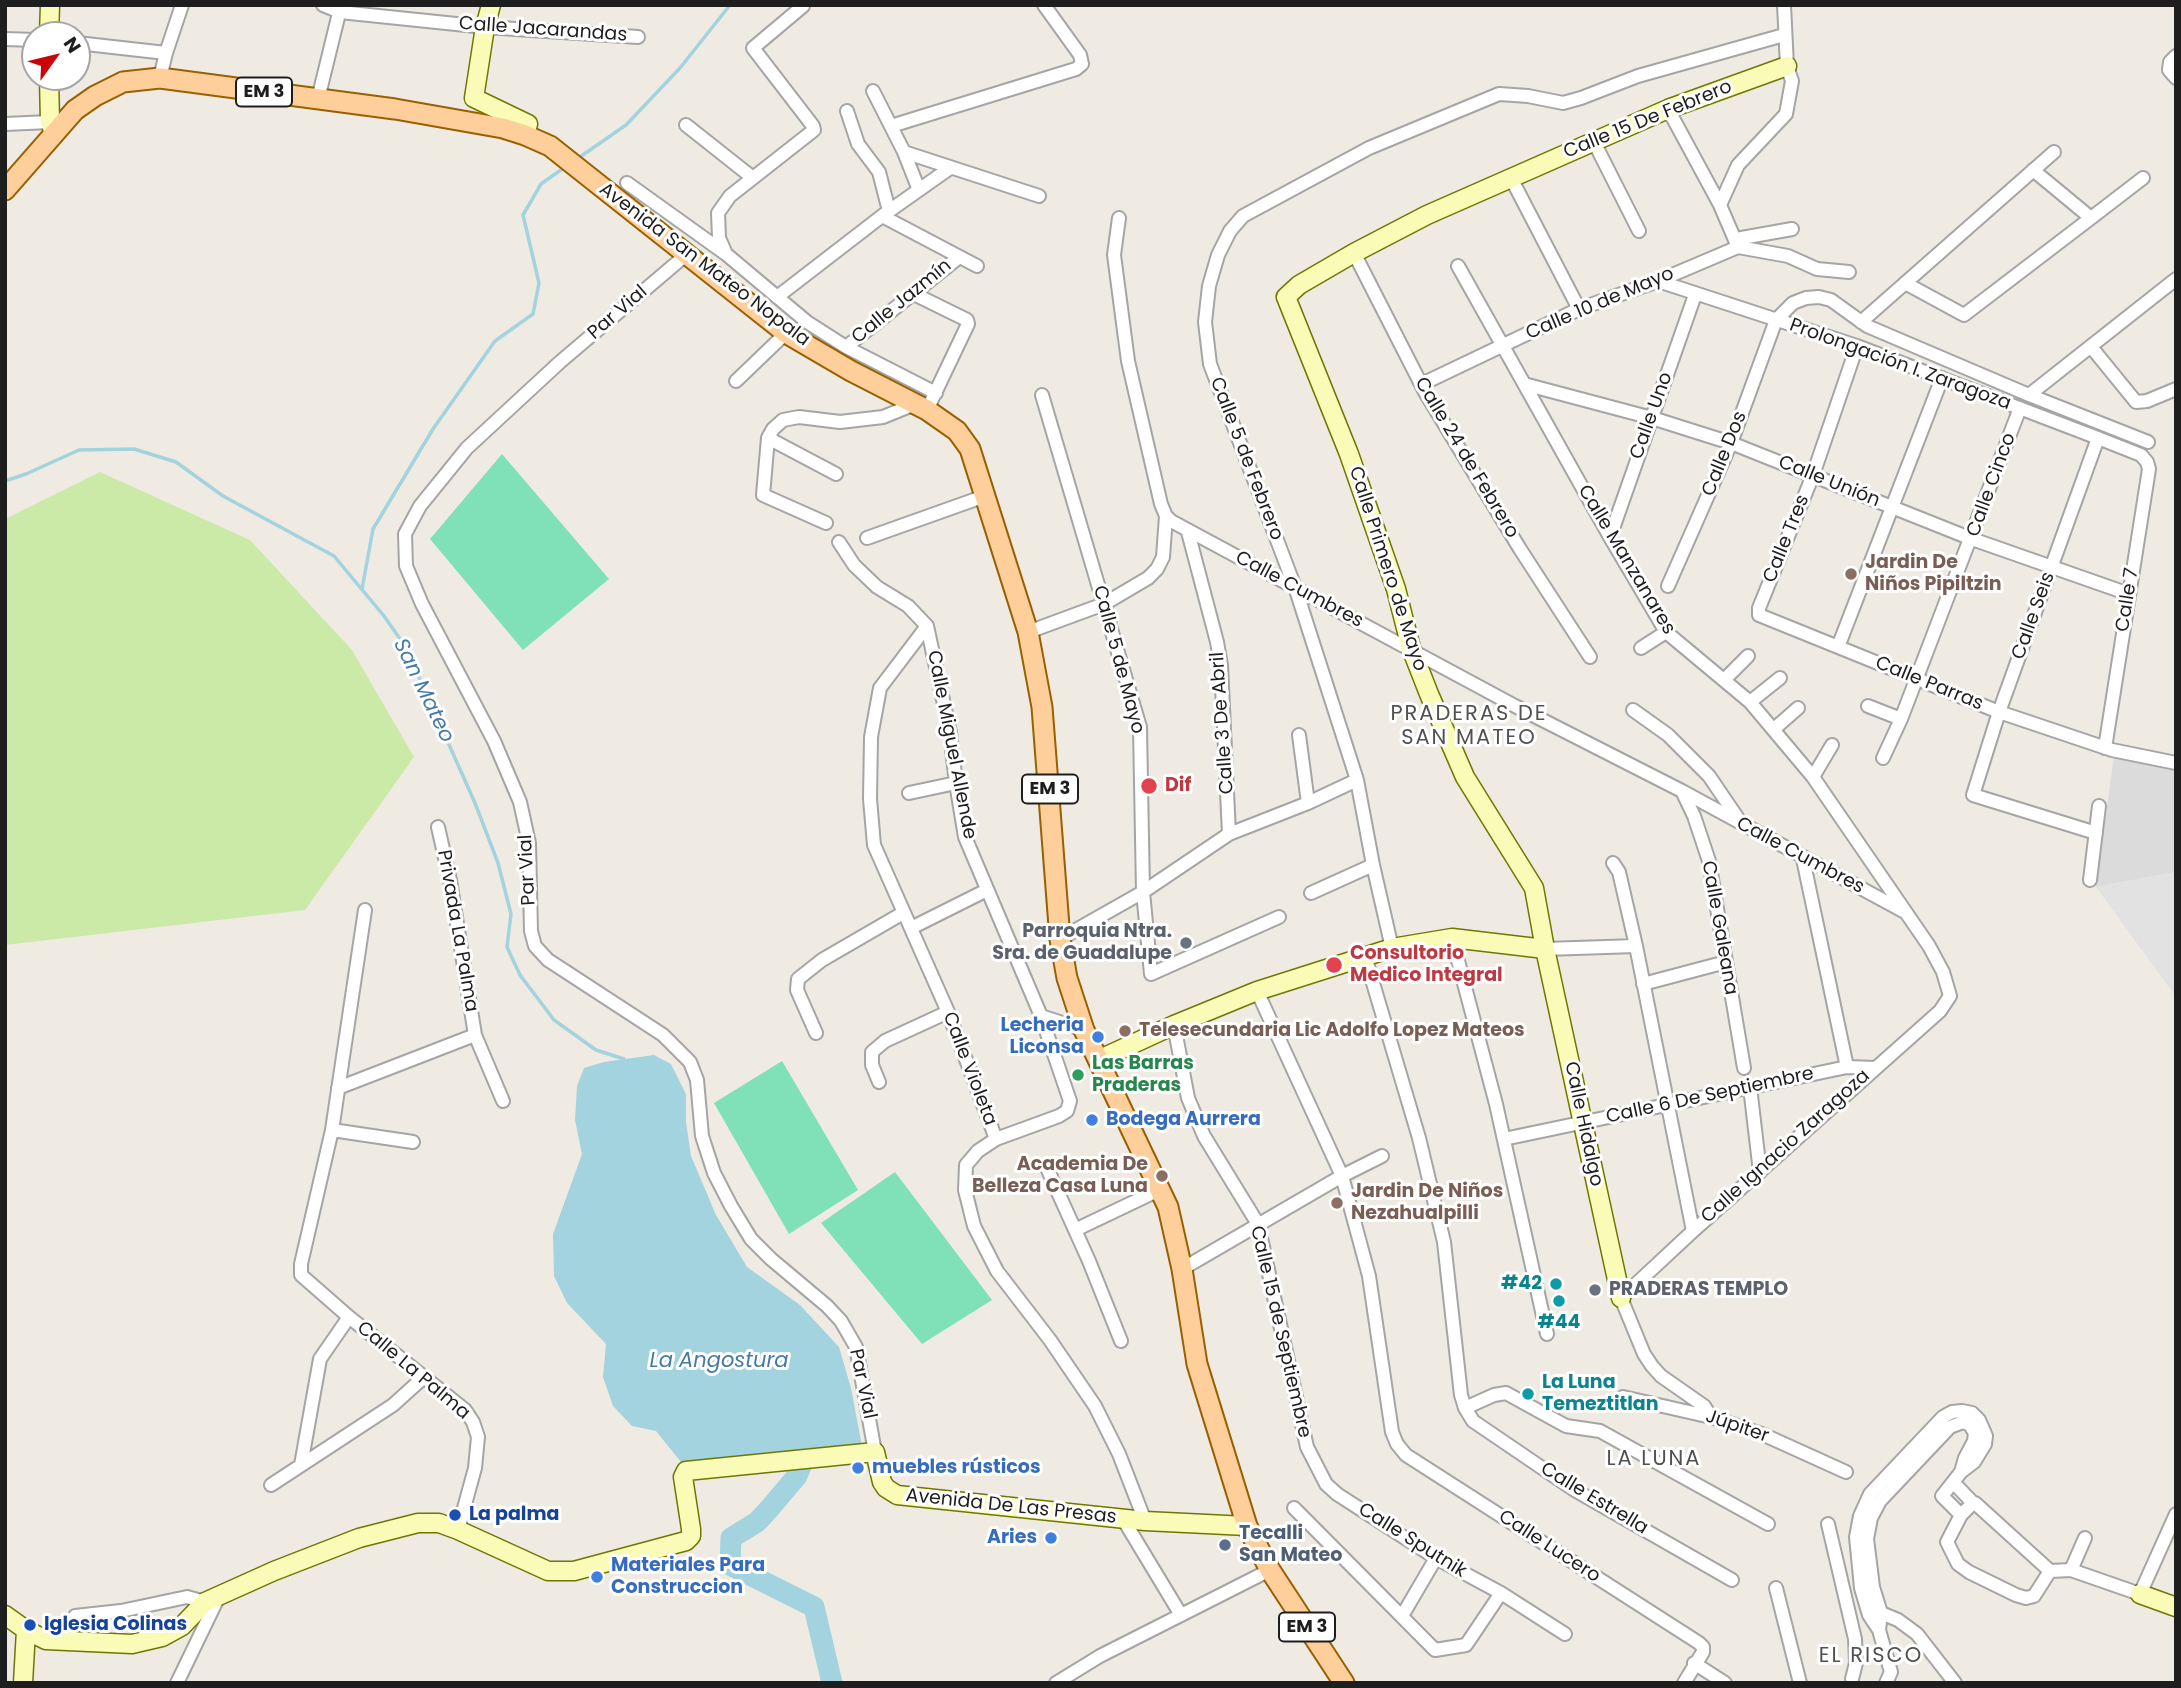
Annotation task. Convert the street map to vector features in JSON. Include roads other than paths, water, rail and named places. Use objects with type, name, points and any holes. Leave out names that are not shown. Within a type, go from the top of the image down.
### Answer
[{"type":"main road","name":"Avenida San Mateo Nopala","points":[[5,190],[52,127],[95,96],[123,82],[160,78],[395,109],[503,128],[550,146],[786,333],[921,407],[957,431],[970,449],[1028,632],[1042,707],[1060,939],[1067,978],[1084,1030],[1161,1189],[1174,1226],[1197,1364],[1247,1527],[1270,1570],[1344,1683]]},
{"type":"street","points":[[160,78],[182,5]]},
{"type":"street","name":"Calle Jacarandas","points":[[323,5],[485,27],[638,37]]},
{"type":"street","points":[[491,5],[474,98],[528,124],[526,135]]},
{"type":"street","points":[[891,126],[1076,69],[1082,64],[1080,55],[1044,5]]},
{"type":"street","points":[[1720,205],[1738,165],[1786,114],[1792,81],[1787,66],[1784,5]]},
{"type":"street","points":[[726,254],[719,237],[718,213],[730,196],[814,130],[753,48],[803,6]]},
{"type":"street","points":[[318,99],[340,8]]},
{"type":"street","name":"Calle 5 de Febrero","points":[[1392,948],[1357,780],[1296,590],[1210,364],[1205,322],[1209,286],[1218,255],[1230,231],[1244,216],[1370,148],[1499,94],[1563,103],[1581,99],[1638,76],[1784,35]]},
{"type":"street","points":[[91,45],[166,53]]},
{"type":"street","points":[[2176,56],[2170,62],[2169,70],[2176,78]]},
{"type":"street","name":"Calle 15 De Febrero","points":[[1286,296],[1299,285],[1354,253],[1427,215],[1593,140],[1668,109],[1787,66]]},
{"type":"street","points":[[5,124],[52,127],[50,91]]},
{"type":"street","points":[[873,91],[904,152],[919,191]]},
{"type":"street","points":[[1668,109],[1720,205],[1737,243],[1788,256],[1817,269],[1849,272]]},
{"type":"street","points":[[847,111],[858,144],[879,172],[886,213],[977,267]]},
{"type":"street","points":[[686,125],[753,178]]},
{"type":"street","points":[[1593,140],[1639,231]]},
{"type":"street","points":[[904,152],[1039,196]]},
{"type":"street","points":[[1861,322],[2054,152]]},
{"type":"street","points":[[777,297],[886,213],[950,168]]},
{"type":"street","points":[[2033,170],[2091,218]]},
{"type":"street","points":[[1511,178],[1579,309]]},
{"type":"street","points":[[1905,283],[1964,314],[2143,178]]},
{"type":"street","points":[[627,183],[726,254],[807,322],[846,347],[936,393]]},
{"type":"street","points":[[1028,632],[1104,604],[1148,578],[1163,558],[1166,516],[1128,361],[1114,255],[1119,218]]},
{"type":"street","name":"Calle 10 de Mayo","points":[[1422,384],[1579,309],[1658,281],[1737,243],[1792,229]]},
{"type":"street","name":"Calle 24 de Febrero","points":[[1354,253],[1422,384],[1520,549],[1590,657]]},
{"type":"street","name":"Par Vial","points":[[687,254],[561,362],[467,448],[420,506],[405,534],[406,566],[422,604],[494,741],[520,802],[529,844],[530,931],[535,946],[548,960],[663,1035],[690,1062],[697,1080],[702,1136],[714,1173],[731,1206],[751,1239],[827,1306],[841,1321],[856,1347],[875,1452]]},
{"type":"street","name":"Calle Jazmín","points":[[846,347],[958,257]]},
{"type":"street","name":"Calle Manzanares","points":[[1458,266],[1666,632],[1750,702],[1813,777],[1907,913],[1943,972],[1950,996]]},
{"type":"street","points":[[2029,396],[2176,279]]},
{"type":"street","name":"Prolongación I. Zaragoza","points":[[1658,281],[1857,346],[2141,455]]},
{"type":"street","points":[[826,523],[763,495],[768,438],[783,420],[799,417],[839,422],[883,417],[921,407],[936,393],[968,324],[967,320],[912,293]]},
{"type":"street","name":"Calle Uno","points":[[1610,537],[1695,295]]},
{"type":"street","name":"Calle Primero de Mayo","points":[[1286,296],[1349,454],[1396,589],[1411,648],[1465,778],[1534,888],[1545,949]]},
{"type":"street","points":[[1776,320],[1793,303],[1806,298],[1831,300],[1861,322],[2029,396],[2148,442]]},
{"type":"street","name":"Calle Dos","points":[[1668,586],[1731,443],[1776,320]]},
{"type":"street","points":[[736,381],[786,333]]},
{"type":"street","name":"Calle Tres","points":[[1758,611],[1814,475],[1857,346]]},
{"type":"street","points":[[2092,348],[2136,402],[2147,401],[2176,389]]},
{"type":"street","points":[[1838,647],[1942,378]]},
{"type":"street","name":"Calle Unión","points":[[1524,384],[1651,418],[1731,443],[1972,539],[2129,594]]},
{"type":"street","name":"Calle 5 de Mayo","points":[[1042,395],[1140,727],[1143,892],[1151,974],[1279,917]]},
{"type":"street","name":"Calle Cinco","points":[[1883,758],[1972,539],[2020,408]]},
{"type":"street","points":[[768,438],[836,474]]},
{"type":"street","name":"Calle Seis","points":[[2096,832],[1973,795],[1999,712],[2098,438]]},
{"type":"street","name":"Calle 7","points":[[2105,748],[2149,469],[2141,455]]},
{"type":"street","points":[[867,538],[985,496]]},
{"type":"street","name":"Calle Cumbres","points":[[1166,516],[1188,532],[1296,590],[1682,791],[1803,859],[1907,913]]},
{"type":"street","name":"Calle 3 De Abril","points":[[1188,532],[1221,665],[1229,834]]},
{"type":"street","name":"Calle Miguel Allende","points":[[839,542],[854,565],[877,587],[908,607],[928,626],[950,732],[965,836],[1041,1016],[1070,1101],[1067,1111],[1059,1116],[996,1139]]},
{"type":"street","name":"Calle Parras","points":[[1758,611],[1759,615],[1999,712],[2105,748],[2155,761],[2176,763]]},
{"type":"street","name":"Calle Violeta","points":[[928,626],[880,688],[870,737],[870,799],[874,845],[948,1012],[996,1139],[978,1151],[965,1165],[965,1190],[974,1226],[997,1271],[1050,1340],[1095,1406],[1119,1454],[1144,1521]]},
{"type":"street","points":[[1641,648],[1666,632]]},
{"type":"street","points":[[1724,680],[1748,656]]},
{"type":"street","points":[[1750,702],[1780,678]]},
{"type":"street","points":[[1868,706],[1901,719]]},
{"type":"street","points":[[1774,729],[1798,708]]},
{"type":"street","points":[[1633,710],[1668,735],[1709,776],[1744,826]]},
{"type":"street","points":[[1299,734],[1308,803]]},
{"type":"street","points":[[1813,777],[1832,745]]},
{"type":"street","points":[[1060,939],[1143,892],[1229,834],[1308,803],[1357,780]]},
{"type":"street","points":[[909,793],[956,783]]},
{"type":"street","name":"Calle Galeana","points":[[1682,791],[1695,816],[1709,861],[1744,1068]]},
{"type":"street","points":[[2090,880],[2099,806]]},
{"type":"street","name":"Privada La Palma","points":[[438,827],[450,880],[475,1035],[503,1101]]},
{"type":"street","points":[[1803,859],[1847,1067]]},
{"type":"street","points":[[1613,863],[1619,872],[1636,947],[1693,1231]]},
{"type":"street","points":[[1311,893],[1373,865]]},
{"type":"street","points":[[911,928],[987,890]]},
{"type":"street","points":[[365,910],[332,1130],[413,1142]]},
{"type":"street","points":[[816,1032],[797,990],[798,979],[822,960],[903,913]]},
{"type":"street","points":[[1452,937],[1504,1139],[1547,1334]]},
{"type":"street","points":[[1098,1060],[1257,991],[1392,948],[1452,937],[1545,949],[1636,947]]},
{"type":"street","name":"Calle Hidalgo","points":[[1545,949],[1621,1298]]},
{"type":"street","points":[[1365,956],[1419,1138],[1444,1242],[1461,1395],[1465,1408],[1494,1395],[1506,1393],[1566,1426],[1600,1431],[1768,1524]]},
{"type":"street","points":[[1643,984],[1726,962]]},
{"type":"street","points":[[1257,991],[1342,1176]]},
{"type":"street","name":"Calle Ignacio Zaragoza","points":[[1621,1298],[1940,1012],[1950,996]]},
{"type":"street","points":[[879,1082],[872,1065],[872,1052],[885,1041],[948,1012]]},
{"type":"street","points":[[1041,1016],[1084,1030]]},
{"type":"street","name":"Calle 15 de Septiembre","points":[[1174,1025],[1188,1098],[1204,1136],[1258,1224],[1307,1447],[1326,1484]]},
{"type":"street","name":"Privada La Palma","points":[[338,1088],[475,1035]]},
{"type":"street","name":"Calle 6 De Septiembre","points":[[1504,1139],[1847,1067],[1876,1068]]},
{"type":"street","points":[[1750,1087],[1760,1172]]},
{"type":"street","name":"Calle La Palma","points":[[332,1130],[301,1264],[301,1275],[465,1410],[473,1422],[478,1437],[475,1468],[458,1530]]},
{"type":"street","points":[[1182,1269],[1342,1176],[1382,1156]]},
{"type":"street","points":[[1047,1168],[1121,1342]]},
{"type":"street","name":"Calle Lucero","points":[[1342,1176],[1369,1276],[1392,1432],[1397,1444],[1406,1455],[1699,1643],[1703,1652],[1695,1663]]},
{"type":"street","points":[[1075,1230],[1161,1189]]},
{"type":"street","points":[[1621,1298],[1644,1354],[1652,1366],[1661,1376],[1704,1406],[1711,1417]]},
{"type":"street","points":[[301,1465],[320,1359],[349,1317]]},
{"type":"street","points":[[271,1485],[393,1405],[424,1377]]},
{"type":"street","name":"Júpiter","points":[[1623,1397],[1711,1417],[1762,1434],[1846,1472]]},
{"type":"street","name":"Calle Estrella","points":[[1465,1408],[1474,1421],[1573,1489],[1732,1580]]},
{"type":"street","points":[[1886,1683],[1891,1672],[1875,1614],[1867,1539],[1871,1518],[1880,1501],[1950,1427],[1963,1422],[1970,1425],[1975,1433],[1974,1441],[1957,1477],[1942,1496],[1961,1515]]},
{"type":"street","points":[[6,1616],[46,1640],[132,1644],[162,1637],[182,1626],[213,1598],[359,1538],[418,1523],[439,1523],[458,1530],[548,1571],[574,1571],[686,1541],[691,1536],[691,1529],[683,1477],[686,1471],[875,1452]]},
{"type":"street","name":"Avenida De Las Presas","points":[[875,1452],[882,1482],[897,1495],[1144,1521],[1247,1527]]},
{"type":"street","points":[[1957,1477],[1976,1504],[2050,1571],[2071,1570],[2176,1606]]},
{"type":"street","name":"Calle Sputnik","points":[[1326,1484],[1337,1494],[1436,1558],[1501,1593],[1565,1634]]},
{"type":"street","points":[[1976,1504],[1961,1515],[1947,1542],[1958,1564],[1969,1572],[2026,1598],[2035,1596],[2050,1571]]},
{"type":"street","points":[[1294,1508],[1435,1650],[1466,1645],[1501,1593]]},
{"type":"street","points":[[2140,1594],[2176,1514]]},
{"type":"street","points":[[1123,1519],[1181,1615]]},
{"type":"street","points":[[1828,1524],[1854,1639],[1856,1663],[1850,1681]]},
{"type":"street","points":[[2071,1570],[2085,1538]]},
{"type":"street","points":[[1402,1616],[1436,1558]]},
{"type":"street","points":[[1056,1683],[1100,1656],[1270,1570]]},
{"type":"street","points":[[1776,1588],[1800,1683]]},
{"type":"street","points":[[75,1616],[121,1611],[187,1597],[213,1598]]},
{"type":"street","points":[[177,1683],[213,1598]]},
{"type":"street","points":[[1875,1614],[1898,1620],[1917,1634],[1955,1683]]},
{"type":"street","points":[[23,1683],[26,1630]]},
{"type":"street","points":[[1685,1683],[1695,1663],[1724,1683]]},
{"type":"water","name":"La Angostura","points":[[654,1055],[671,1064],[686,1094],[686,1122],[691,1156],[716,1215],[747,1267],[800,1305],[839,1347],[851,1388],[862,1446],[681,1462],[656,1431],[632,1426],[613,1406],[603,1377],[606,1344],[567,1303],[554,1276],[553,1234],[582,1154],[575,1120],[577,1086],[584,1068],[604,1062]]},
{"type":"waterway","points":[[577,159],[626,125],[680,68],[730,5]]},
{"type":"waterway","points":[[362,589],[373,529],[433,429],[495,341],[533,314],[539,283],[523,215],[541,184],[565,167]]},
{"type":"waterway","name":"San Mateo","points":[[5,481],[79,450],[134,449],[176,462],[223,496],[334,556],[405,646],[475,803],[498,863],[511,914],[507,947],[520,975],[554,1020],[596,1050],[624,1059]]},
{"type":"waterway","name":"San Mateo","points":[[807,1452],[797,1476],[770,1508],[757,1522],[731,1538],[730,1565],[814,1607],[832,1683]]},
{"type":"place","name":"Jardin De Niños Pipiltzin","points":[[1851,574]]},
{"type":"place","name":"Dif","points":[[1149,786]]},
{"type":"place","name":"Parroquia Ntra. Sra. de Guadalupe","points":[[1186,943]]},
{"type":"place","name":"Consultorio Medico Integral","points":[[1334,965]]},
{"type":"place","name":"Telesecundaria Lic Adolfo Lopez Mateos","points":[[1125,1031]]},
{"type":"place","name":"Lecheria Liconsa","points":[[1098,1037]]},
{"type":"place","name":"Las Barras Praderas","points":[[1078,1075]]},
{"type":"place","name":"Bodega Aurrera","points":[[1092,1120]]},
{"type":"place","name":"Academia De Belleza Casa Luna","points":[[1162,1176]]},
{"type":"place","name":"Jardin De Niños Nezahualpilli","points":[[1337,1203]]},
{"type":"place","name":"#42","points":[[1556,1284]]},
{"type":"place","name":"PRADERAS TEMPLO","points":[[1595,1290]]},
{"type":"place","name":"#44","points":[[1559,1301]]},
{"type":"place","name":"La Luna Temeztitlan","points":[[1528,1394]]},
{"type":"place","name":"muebles rústicos","points":[[858,1468]]},
{"type":"place","name":"La palma","points":[[455,1515]]},
{"type":"place","name":"Aries","points":[[1051,1538]]},
{"type":"place","name":"Tecalli San Mateo","points":[[1225,1545]]},
{"type":"place","name":"Materiales Para Construccion","points":[[597,1577]]},
{"type":"place","name":"Iglesia Colinas","points":[[30,1625]]},
{"type":"district","name":"PRADERAS DE SAN MATEO","points":[[1469,727]]},
{"type":"district","name":"LA LUNA","points":[[1654,1460]]},
{"type":"district","name":"EL RISCO","points":[[1871,1657]]}]
